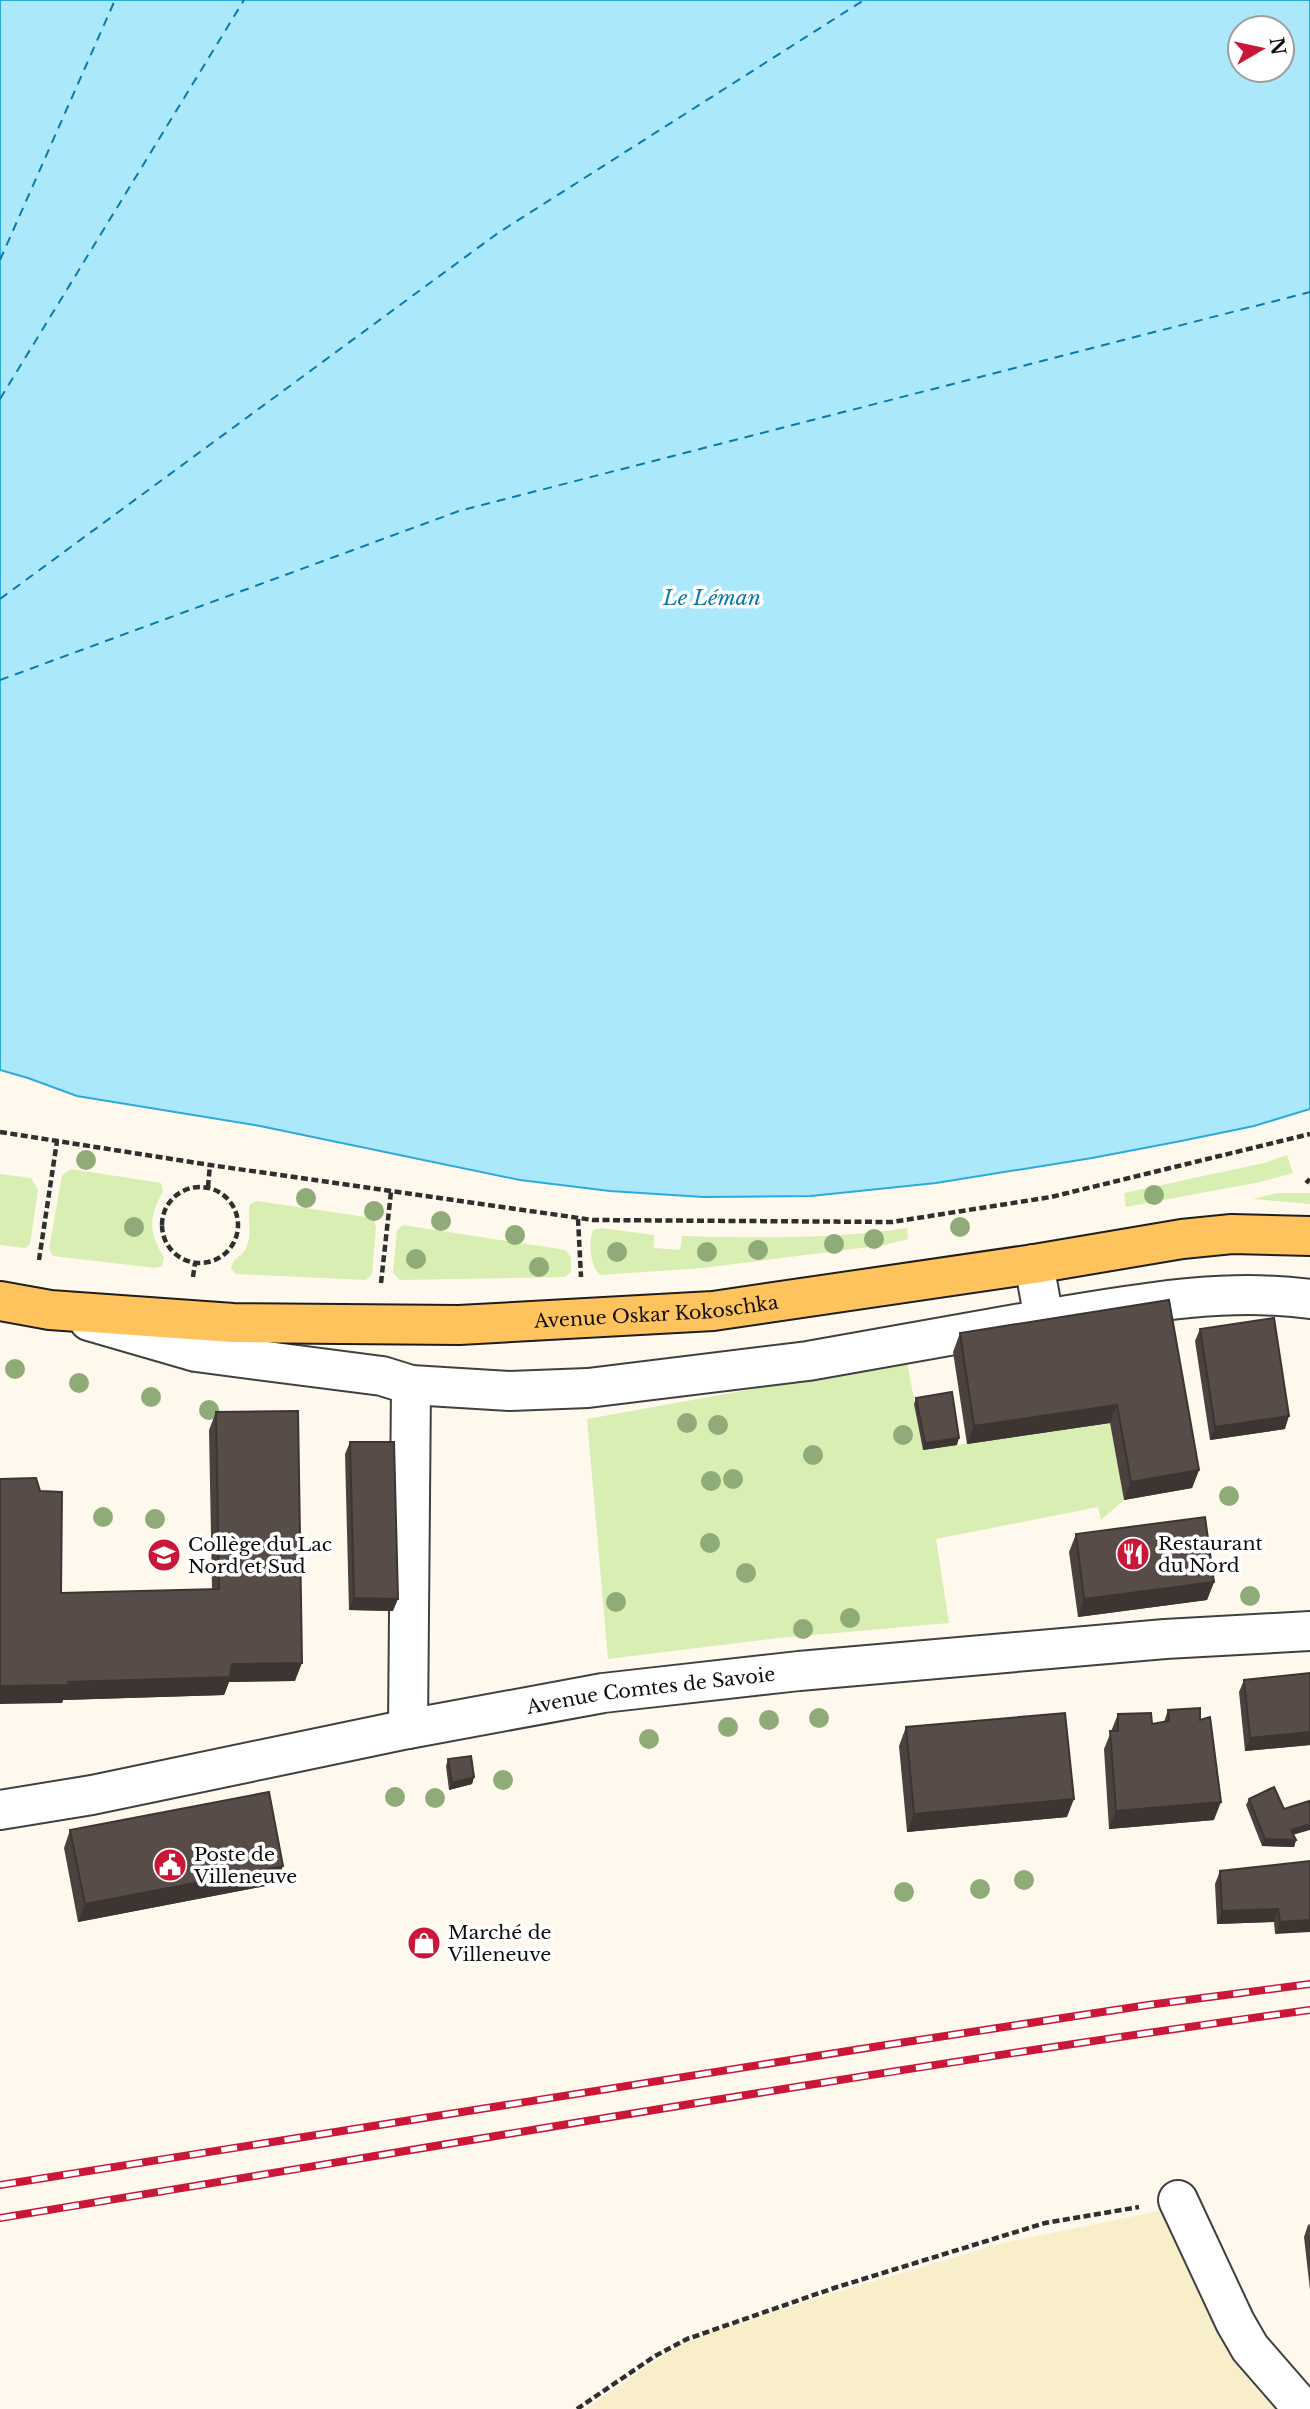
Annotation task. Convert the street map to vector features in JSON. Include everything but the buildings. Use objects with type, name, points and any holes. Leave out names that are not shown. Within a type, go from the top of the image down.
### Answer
[{"type":"main road","name":"Avenue Oskar Kokoschka","points":[[0,1301],[50,1310],[233,1323],[458,1325],[713,1311],[1207,1236],[1310,1236]]},
{"type":"street","points":[[1034,1264],[1044,1319]]},
{"type":"street","points":[[50,1310],[195,1352],[382,1376],[411,1385],[510,1391],[588,1388],[808,1361],[1170,1299],[1253,1295],[1310,1299]]},
{"type":"street","points":[[408,1729],[411,1385]]},
{"type":"street","name":"Avenue Comtes de Savoie","points":[[0,1810],[92,1795],[408,1729],[603,1693],[799,1671],[1165,1639],[1310,1632]]},
{"type":"street","points":[[1178,2200],[1235,2322],[1250,2348],[1303,2409]]},
{"type":"path","points":[[0,1132],[578,1219],[892,1222],[1051,1197],[1310,1135]]},
{"type":"path","points":[[39,1260],[57,1141]]},
{"type":"path","points":[[208,1187],[210,1165]]},
{"type":"path","points":[[208,1187],[220,1192],[236,1212],[236,1238],[220,1257],[195,1263],[173,1252],[162,1231],[162,1218],[166,1207],[184,1190],[208,1187]]},
{"type":"path","points":[[381,1287],[391,1192]]},
{"type":"path","points":[[578,1219],[581,1284]]},
{"type":"path","points":[[193,1277],[195,1263]]},
{"type":"path","points":[[577,2409],[670,2347],[834,2287],[1045,2223],[1178,2200]]},
{"type":"shaded area","points":[[1168,2209],[1283,2409],[585,2409],[680,2344],[706,2334],[1002,2243]]},
{"type":"green space","points":[[1287,1155],[1293,1173],[1260,1182],[1126,1207],[1124,1193],[1264,1163]]},
{"type":"green space","points":[[71,1169],[161,1183],[163,1191],[152,1224],[155,1240],[164,1257],[162,1266],[155,1268],[53,1256],[49,1249],[62,1175]]},
{"type":"green space","points":[[0,1174],[31,1178],[38,1190],[30,1244],[25,1248],[0,1245]]},
{"type":"green space","points":[[1277,1193],[1310,1193],[1310,1204],[1253,1199]]},
{"type":"green space","points":[[257,1201],[373,1218],[376,1227],[372,1274],[366,1280],[236,1274],[231,1268],[248,1244],[250,1204]]},
{"type":"green space","points":[[403,1225],[566,1250],[571,1258],[571,1272],[565,1277],[400,1280],[393,1273],[397,1230]]},
{"type":"green space","points":[[601,1228],[654,1235],[654,1248],[680,1250],[682,1236],[823,1236],[907,1228],[908,1239],[885,1245],[703,1268],[600,1275],[594,1266],[590,1247],[593,1230]]},
{"type":"green space","points":[[907,1361],[923,1450],[1110,1423],[1124,1500],[1101,1520],[1098,1507],[936,1539],[949,1623],[779,1638],[608,1659],[587,1419]]},
{"type":"water","name":"Le Léman","points":[[0,0],[1310,0],[1310,1109],[1254,1126],[1181,1141],[936,1183],[811,1196],[703,1197],[610,1191],[520,1180],[260,1126],[77,1096],[0,1070]]},
{"type":"ferry route","points":[[0,260],[115,0]]},
{"type":"ferry route","points":[[0,399],[244,0]]},
{"type":"ferry route","points":[[0,599],[498,233],[864,0]]},
{"type":"ferry route","points":[[0,680],[459,511],[1310,292]]},
{"type":"railway","points":[[0,2185],[886,2045],[1148,2005],[1310,1984]]},
{"type":"railway","points":[[0,2218],[818,2083],[1310,2010]]},
{"type":"place","name":"Restaurant du Nord","points":[[1133,1554]]},
{"type":"place","name":"Collège du Lac Nord et Sud","points":[[164,1555]]},
{"type":"place","name":"Poste de Villeneuve","points":[[170,1865]]},
{"type":"place","name":"Marché de Villeneuve","points":[[424,1943]]}]
